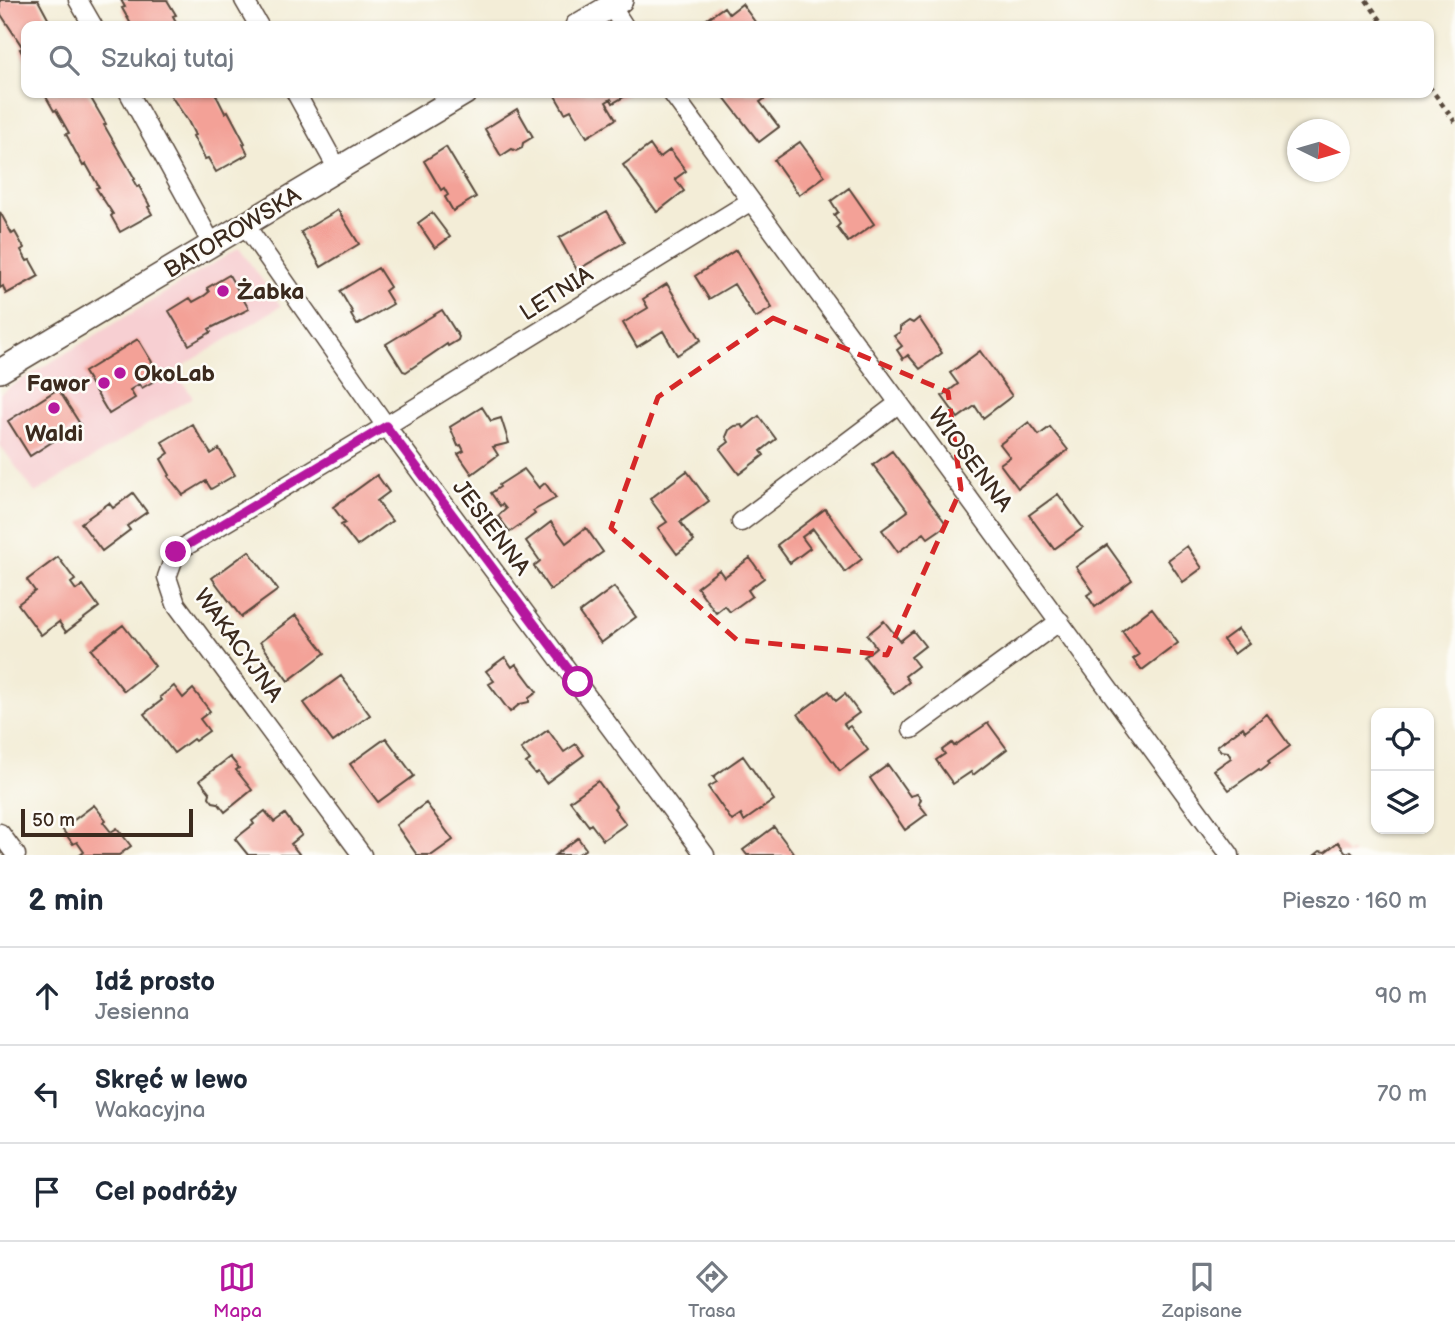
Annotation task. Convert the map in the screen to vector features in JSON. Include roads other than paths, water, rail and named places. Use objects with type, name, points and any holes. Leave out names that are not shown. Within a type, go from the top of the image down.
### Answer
[{"type":"street","points":[[78,0],[90,21]]},
{"type":"street","points":[[244,0],[255,21]]},
{"type":"street","points":[[585,21],[616,3],[622,21]]},
{"type":"street","points":[[132,98],[212,244]]},
{"type":"street","points":[[299,98],[337,168]]},
{"type":"street","name":"BATOROWSKA","points":[[2,366],[456,98]]},
{"type":"street","name":"WIOSENNA","points":[[676,98],[1060,621],[1220,852]]},
{"type":"street","name":"LETNIA","points":[[386,426],[751,201]]},
{"type":"street","name":"JESIENNA","points":[[245,225],[386,426],[705,855]]},
{"type":"street","points":[[741,522],[899,403]]},
{"type":"street","name":"WAKACYJNA","points":[[362,855],[176,604],[167,577],[176,552],[386,426]]},
{"type":"street","points":[[912,729],[1060,621]]},
{"type":"street","points":[[0,833],[16,855]]},
{"type":"place","name":"Żabka","points":[[223,291]]},
{"type":"place","name":"OkoLab","points":[[120,373]]},
{"type":"place","name":"Fawor","points":[[104,383]]},
{"type":"place","name":"Waldi","points":[[54,408]]}]
